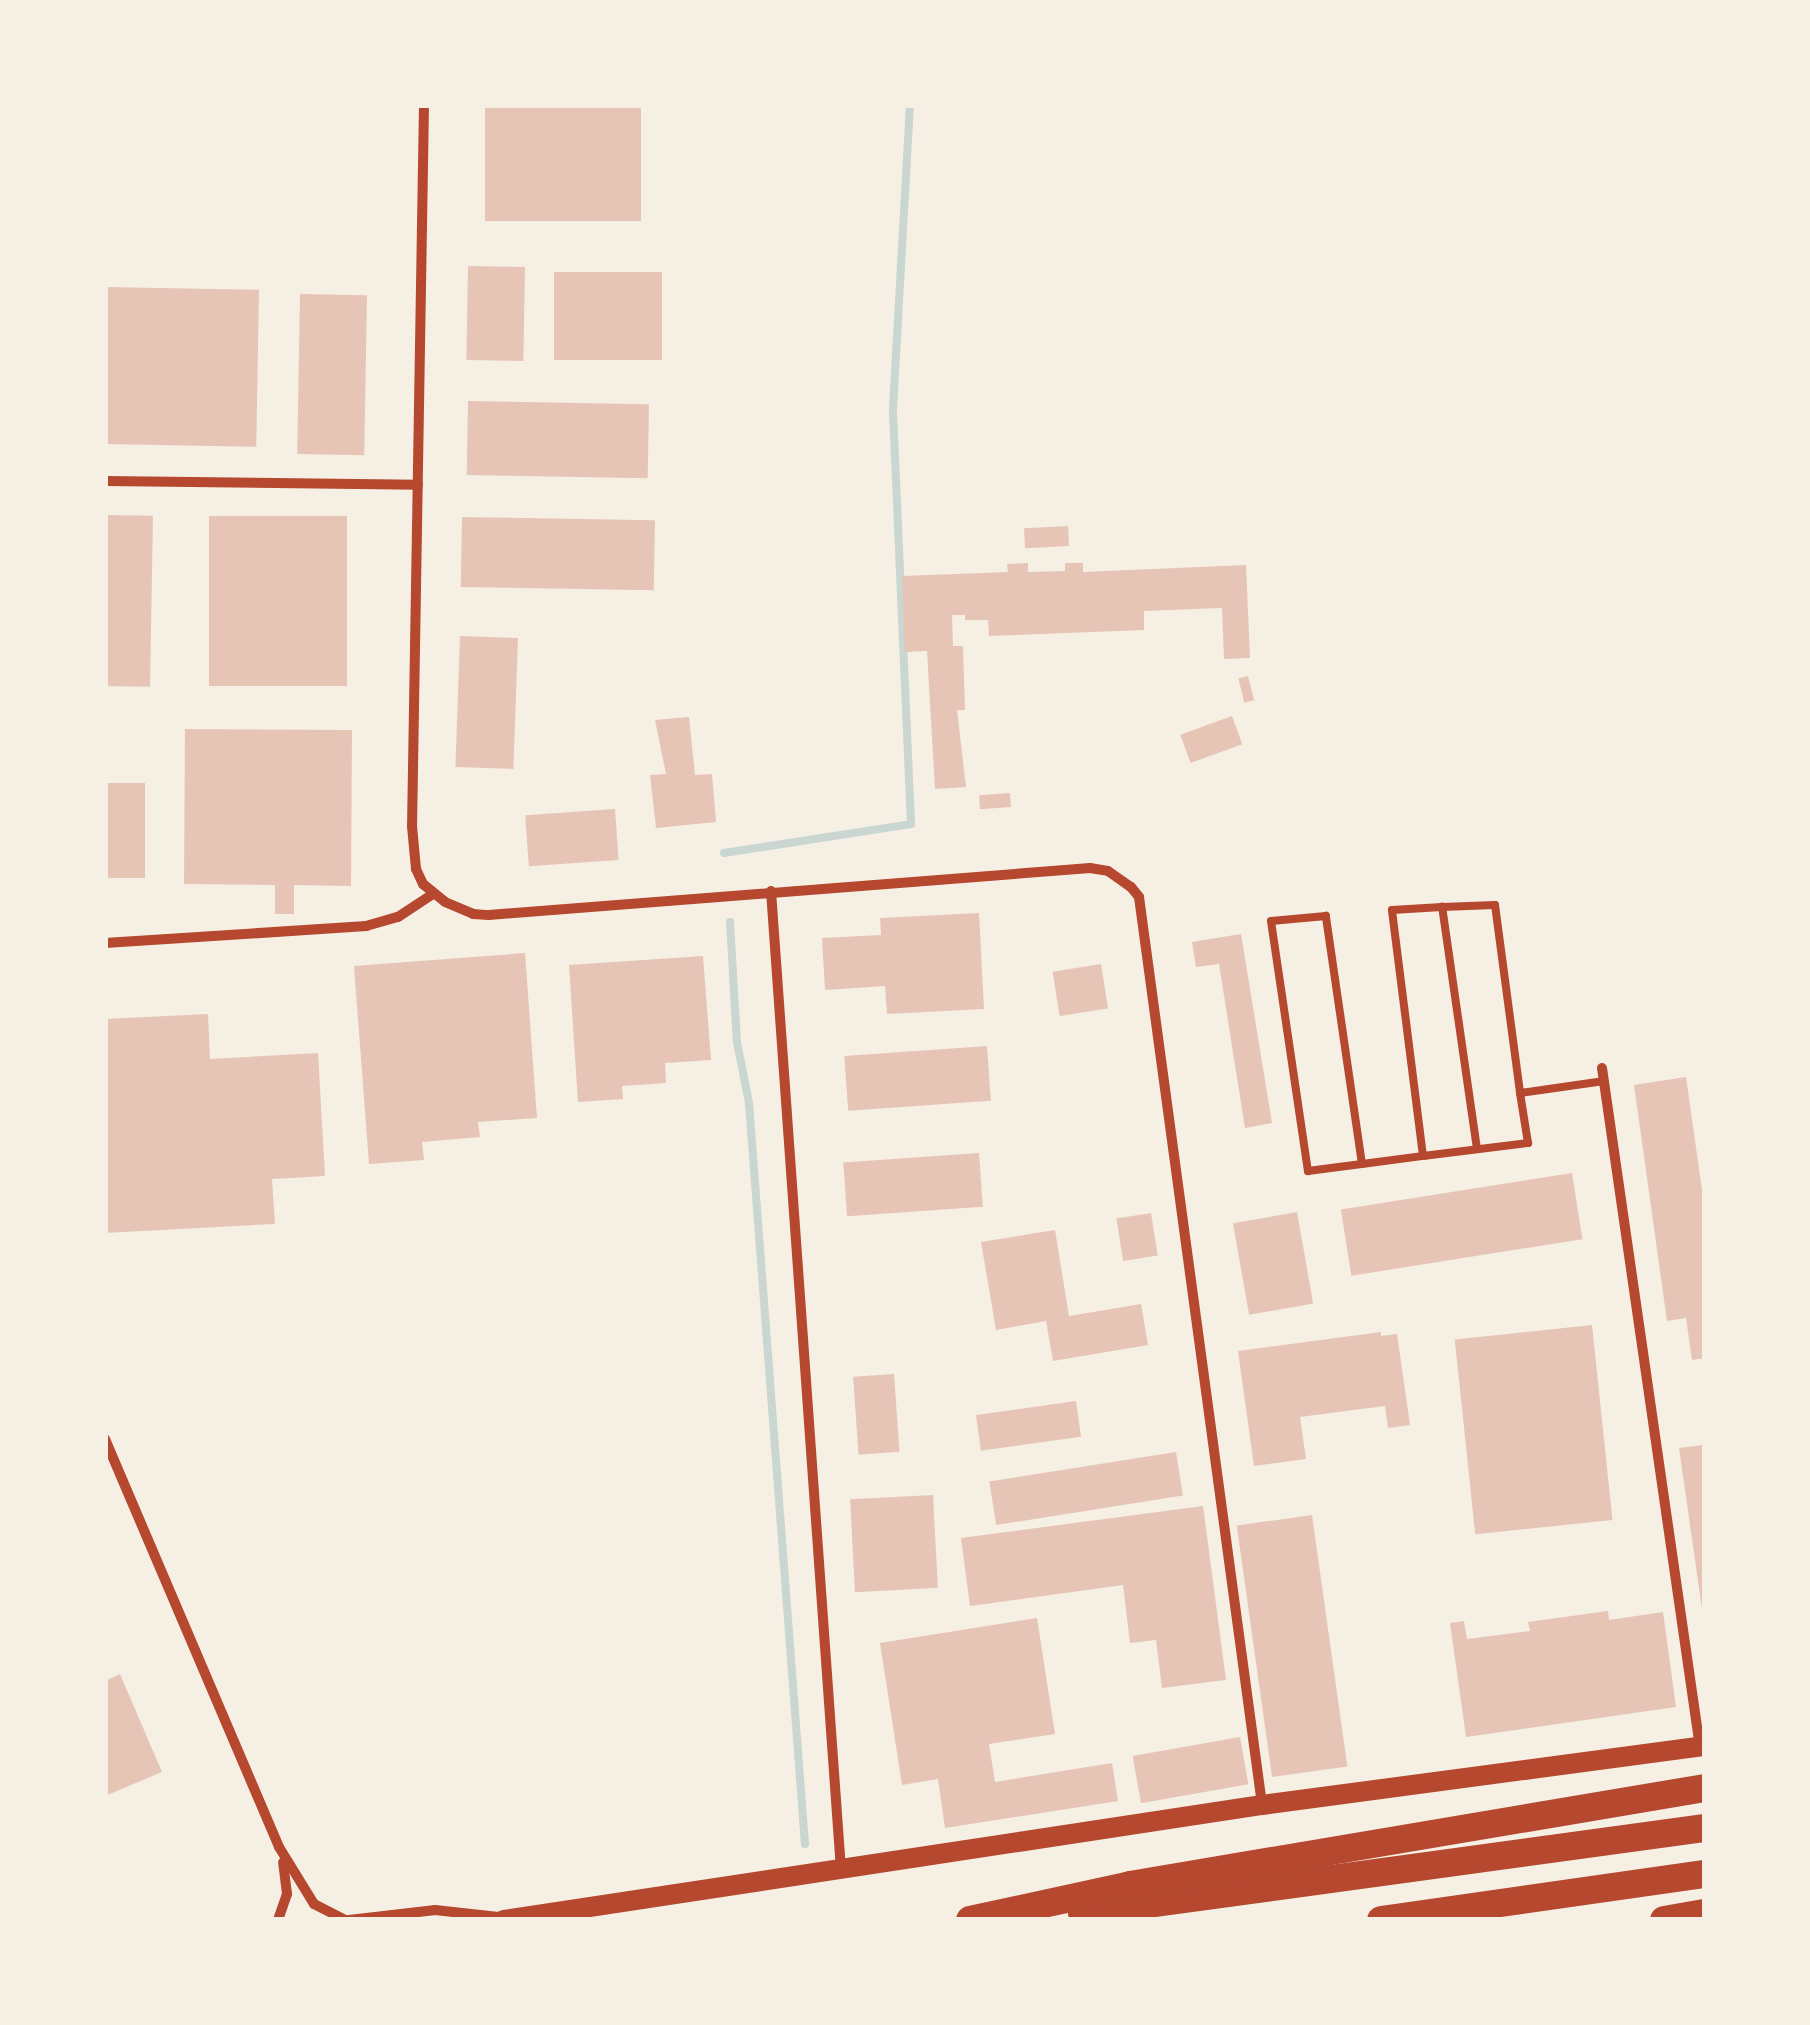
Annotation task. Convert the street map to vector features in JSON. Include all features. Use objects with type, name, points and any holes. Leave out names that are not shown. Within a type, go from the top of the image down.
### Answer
[{"type":"highway","points":[[970,1920],[1130,1886],[1705,1788]]},
{"type":"highway","points":[[1028,1920],[1705,1828]]},
{"type":"highway","points":[[1381,1920],[1705,1874]]},
{"type":"highway","points":[[1664,1920],[1705,1914]]},
{"type":"main road","points":[[509,1919],[1262,1806],[1702,1746]]},
{"type":"street","points":[[424,105],[412,853],[423,884],[458,909],[489,915],[1090,868],[1119,877],[1138,897],[1262,1806]]},
{"type":"street","points":[[105,481],[418,485]]},
{"type":"street","points":[[770,891],[841,1870]]},
{"type":"street","points":[[105,943],[366,926],[398,918],[433,894]]},
{"type":"street","points":[[1602,1068],[1702,1746]]},
{"type":"street","points":[[105,1440],[278,1847],[314,1904],[348,1920],[435,1910],[509,1919]]},
{"type":"street","points":[[278,1847],[287,1894],[278,1920]]},
{"type":"lane","points":[[1362,1164],[1326,916],[1271,921],[1308,1171],[1362,1164],[1423,1156],[1477,1149],[1528,1142],[1494,905],[1392,910],[1423,1156]]},
{"type":"lane","points":[[1442,907],[1477,1149]]},
{"type":"lane","points":[[1520,1093],[1604,1081]]},
{"type":"building","points":[[485,105],[641,105],[641,221],[485,221]]},
{"type":"building","points":[[468,266],[525,267],[523,361],[466,360]]},
{"type":"building","points":[[554,272],[662,272],[662,360],[554,360]]},
{"type":"building","points":[[105,287],[259,290],[256,447],[105,444]]},
{"type":"building","points":[[300,294],[367,295],[364,455],[297,454]]},
{"type":"building","points":[[468,401],[649,404],[648,478],[467,475]]},
{"type":"building","points":[[105,515],[153,516],[150,687],[105,686]]},
{"type":"building","points":[[209,516],[347,516],[347,686],[209,686]]},
{"type":"building","points":[[462,517],[655,520],[654,590],[461,587]]},
{"type":"building","points":[[1068,526],[1069,546],[1025,548],[1024,528]]},
{"type":"building","points":[[1028,563],[1028,572],[1065,571],[1065,563],[1083,563],[1083,572],[1246,565],[1250,658],[1224,659],[1222,608],[1144,611],[1144,630],[989,636],[988,620],[965,620],[965,615],[952,615],[953,646],[963,646],[965,710],[957,710],[966,787],[935,789],[927,651],[905,652],[902,576],[1008,572],[1007,564]]},
{"type":"building","points":[[460,636],[518,638],[513,769],[455,767]]},
{"type":"building","points":[[1248,676],[1254,700],[1244,703],[1238,678]]},
{"type":"building","points":[[1232,716],[1242,744],[1191,763],[1180,735]]},
{"type":"building","points":[[689,717],[695,775],[712,774],[716,822],[656,828],[650,775],[666,774],[655,720]]},
{"type":"building","points":[[185,729],[352,730],[351,886],[294,885],[294,914],[275,914],[275,885],[184,884]]},
{"type":"building","points":[[105,783],[145,783],[145,878],[105,878]]},
{"type":"building","points":[[1010,793],[1011,807],[980,809],[979,795]]},
{"type":"building","points":[[615,809],[619,860],[529,866],[525,815]]},
{"type":"building","points":[[979,913],[984,1009],[887,1014],[885,986],[825,990],[822,938],[881,935],[880,918]]},
{"type":"building","points":[[1241,934],[1272,1123],[1245,1128],[1219,964],[1196,967],[1192,942]]},
{"type":"building","points":[[525,953],[537,1118],[478,1122],[480,1137],[422,1142],[424,1160],[369,1164],[354,966]]},
{"type":"building","points":[[703,956],[711,1060],[665,1063],[666,1083],[622,1086],[623,1099],[578,1102],[569,965]]},
{"type":"building","points":[[1101,964],[1108,1008],[1060,1016],[1053,972]]},
{"type":"building","points":[[208,1014],[210,1059],[318,1053],[325,1176],[272,1179],[275,1224],[105,1233],[105,1019]]},
{"type":"building","points":[[987,1046],[991,1101],[848,1111],[844,1056]]},
{"type":"building","points":[[1686,1077],[1705,1211],[1705,1358],[1692,1360],[1686,1318],[1667,1321],[1634,1085]]},
{"type":"building","points":[[979,1153],[983,1207],[847,1216],[843,1162]]},
{"type":"building","points":[[1572,1173],[1582,1239],[1351,1276],[1341,1210]]},
{"type":"building","points":[[1297,1212],[1313,1304],[1249,1315],[1233,1223]]},
{"type":"building","points":[[1151,1213],[1158,1255],[1123,1261],[1116,1218]]},
{"type":"building","points":[[1055,1230],[1069,1316],[1141,1304],[1148,1345],[1053,1361],[1046,1321],[996,1330],[981,1242]]},
{"type":"building","points":[[1592,1325],[1612,1520],[1475,1534],[1455,1339]]},
{"type":"building","points":[[1381,1332],[1381,1336],[1397,1334],[1410,1425],[1388,1428],[1385,1406],[1300,1417],[1306,1459],[1254,1466],[1238,1351]]},
{"type":"building","points":[[894,1374],[899,1452],[859,1455],[853,1377]]},
{"type":"building","points":[[1076,1401],[1081,1437],[981,1451],[976,1415]]},
{"type":"building","points":[[1703,1445],[1705,1462],[1703,1616],[1679,1448]]},
{"type":"building","points":[[1176,1452],[1183,1495],[996,1525],[989,1482]]},
{"type":"building","points":[[933,1495],[938,1588],[855,1592],[850,1499]]},
{"type":"building","points":[[1203,1506],[1226,1680],[1162,1688],[1156,1640],[1130,1643],[1123,1585],[970,1606],[961,1538]]},
{"type":"building","points":[[1312,1515],[1347,1767],[1272,1777],[1237,1526]]},
{"type":"building","points":[[1608,1611],[1609,1620],[1663,1612],[1676,1707],[1466,1737],[1450,1623],[1464,1621],[1467,1639],[1530,1631],[1528,1622]]},
{"type":"building","points":[[1037,1618],[1055,1734],[989,1744],[995,1782],[1112,1763],[1118,1801],[945,1828],[938,1779],[902,1785],[880,1643]]},
{"type":"building","points":[[120,1674],[162,1772],[105,1796],[105,1681]]},
{"type":"building","points":[[1240,1737],[1248,1784],[1141,1803],[1133,1756]]},
{"type":"waterway","points":[[724,853],[911,824],[893,408],[910,105]]},
{"type":"waterway","points":[[730,922],[737,1042],[749,1103],[805,1844]]}]
